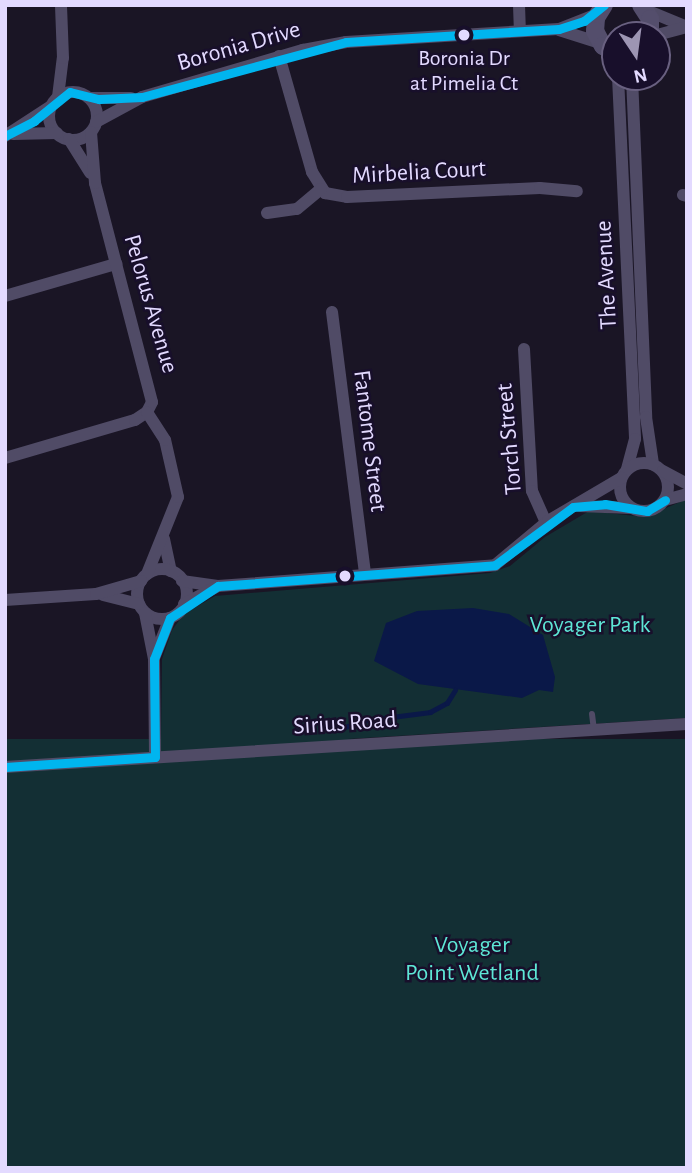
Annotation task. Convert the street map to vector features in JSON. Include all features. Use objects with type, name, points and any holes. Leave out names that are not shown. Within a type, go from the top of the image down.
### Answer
[{"type":"street","points":[[61,5],[63,58],[49,118],[63,136]]},
{"type":"street","points":[[519,5],[520,31]]},
{"type":"street","points":[[644,8],[687,27]]},
{"type":"street","points":[[601,10],[594,27],[601,38]]},
{"type":"street","name":"Boronia Drive","points":[[94,127],[142,97],[279,56],[346,41],[559,29],[601,10]]},
{"type":"street","name":"Boronia Drive","points":[[559,29],[601,49]]},
{"type":"street","name":"Mirbelia Court","points":[[279,56],[321,189],[347,197],[540,188],[577,191]]},
{"type":"street","points":[[7,135],[63,136],[94,127],[96,107],[85,95],[63,58]]},
{"type":"street","name":"The Avenue","points":[[619,91],[635,431],[624,474]]},
{"type":"street","name":"The Avenue","points":[[633,91],[646,418],[658,468]]},
{"type":"street","points":[[7,135],[54,102],[85,95]]},
{"type":"street","name":"Boronia Drive","points":[[85,95],[142,97]]},
{"type":"street","name":"Pelorus Avenue","points":[[5,458],[135,420],[147,412],[153,394],[95,183],[94,127]]},
{"type":"street","name":"Pelorus Avenue","points":[[63,136],[95,183]]},
{"type":"street","points":[[267,213],[297,209],[321,189]]},
{"type":"street","points":[[5,296],[116,264]]},
{"type":"street","name":"Fantome Street","points":[[332,312],[365,575]]},
{"type":"street","name":"Torch Street","points":[[524,349],[532,491],[546,523]]},
{"type":"street","points":[[147,412],[162,433],[177,488],[164,539],[144,578],[142,609],[153,659],[155,757]]},
{"type":"street","points":[[164,539],[171,571],[182,581],[218,586],[495,565],[546,523],[639,463],[658,468],[687,484]]},
{"type":"street","points":[[658,468],[668,485],[665,500]]},
{"type":"street","points":[[624,474],[621,494],[632,508]]},
{"type":"street","points":[[573,507],[605,504],[650,510],[665,500],[687,494]]},
{"type":"street","points":[[5,600],[96,594],[171,571]]},
{"type":"street","points":[[182,581],[184,604]]},
{"type":"street","points":[[153,659],[170,618],[184,604],[218,586]]},
{"type":"street","points":[[96,594],[170,618]]},
{"type":"street","name":"Sirius Road","points":[[5,767],[687,724]]},
{"type":"lane","points":[[592,713],[594,730]]},
{"type":"green space","name":"Voyager Park","points":[[687,499],[686,718],[186,749],[161,739],[162,659],[172,630],[184,614],[215,596],[490,573],[510,566],[545,537],[589,511],[645,517]]},
{"type":"green space","name":"Voyager Point Wetland","points":[[5,739],[687,739],[687,1168],[5,1168]]},
{"type":"water","points":[[473,608],[509,614],[543,635],[555,677],[553,692],[539,690],[522,698],[418,684],[374,661],[386,623],[417,611]]},
{"type":"waterway","points":[[338,730],[360,721],[430,712],[447,703],[455,690]]},
{"type":"transit line","points":[[5,136],[34,121],[70,92],[99,99],[142,97],[346,42],[559,29],[584,21],[604,5]]},
{"type":"transit line","points":[[170,618],[218,586],[495,565],[573,507],[605,504],[647,511],[665,500]]},
{"type":"transit line","points":[[155,757],[154,659],[170,618]]},
{"type":"transit line","points":[[5,767],[155,757]]},
{"type":"place","name":"Boronia Dr at Pimelia Ct","points":[[464,35]]}]
